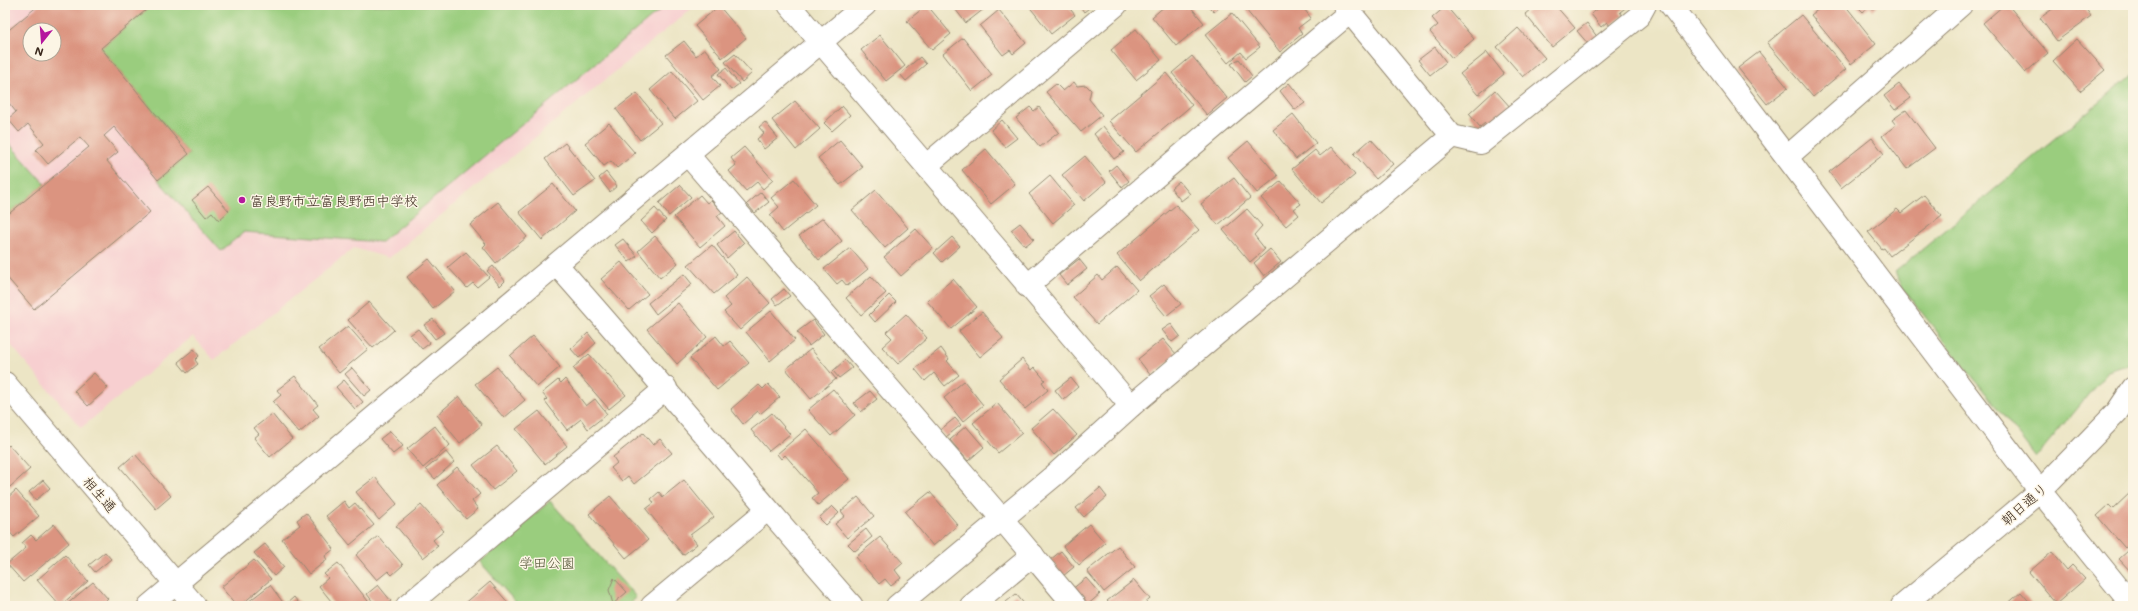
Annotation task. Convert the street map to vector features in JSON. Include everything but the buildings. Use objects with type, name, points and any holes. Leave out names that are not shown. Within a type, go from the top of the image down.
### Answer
[{"type":"street","points":[[789,5],[927,166],[1027,286],[1131,406]]},
{"type":"street","points":[[149,606],[865,5]]},
{"type":"street","points":[[927,166],[1116,5]]},
{"type":"street","points":[[1027,286],[1347,8],[1452,136],[1481,144],[1639,16],[1645,5]]},
{"type":"street","points":[[1670,5],[2040,491],[2132,606]]},
{"type":"street","points":[[1787,157],[1961,5]]},
{"type":"street","points":[[897,606],[1056,474],[1131,406],[1452,136]]},
{"type":"street","points":[[688,155],[1002,519],[1075,606]]},
{"type":"street","points":[[557,265],[666,388],[767,510],[852,606]]},
{"type":"street","name":"相生通","points":[[5,383],[195,606]]},
{"type":"street","points":[[406,606],[666,388]]},
{"type":"street","name":"朝日通り","points":[[1902,606],[2040,491],[2117,412],[2133,388]]},
{"type":"street","points":[[652,606],[767,510]]},
{"type":"street","points":[[971,606],[1032,555]]},
{"type":"shaded area","name":"富良野市立富良野西中学校","points":[[5,5],[696,5],[389,258],[354,248],[214,360],[193,336],[81,428],[5,338],[5,217],[45,184],[5,139]]},
{"type":"green space","points":[[152,5],[666,5],[381,242],[244,232],[221,251],[158,180],[189,154],[101,48]]},
{"type":"green space","points":[[2133,74],[2133,363],[2108,371],[2036,457],[1904,290],[1895,272]]},
{"type":"green space","points":[[5,139],[45,184],[5,217]]},
{"type":"green space","name":"学田公園","points":[[550,501],[636,597],[626,606],[519,606],[480,562]]},
{"type":"place","name":"富良野市立富良野西中学校","points":[[242,200]]}]
